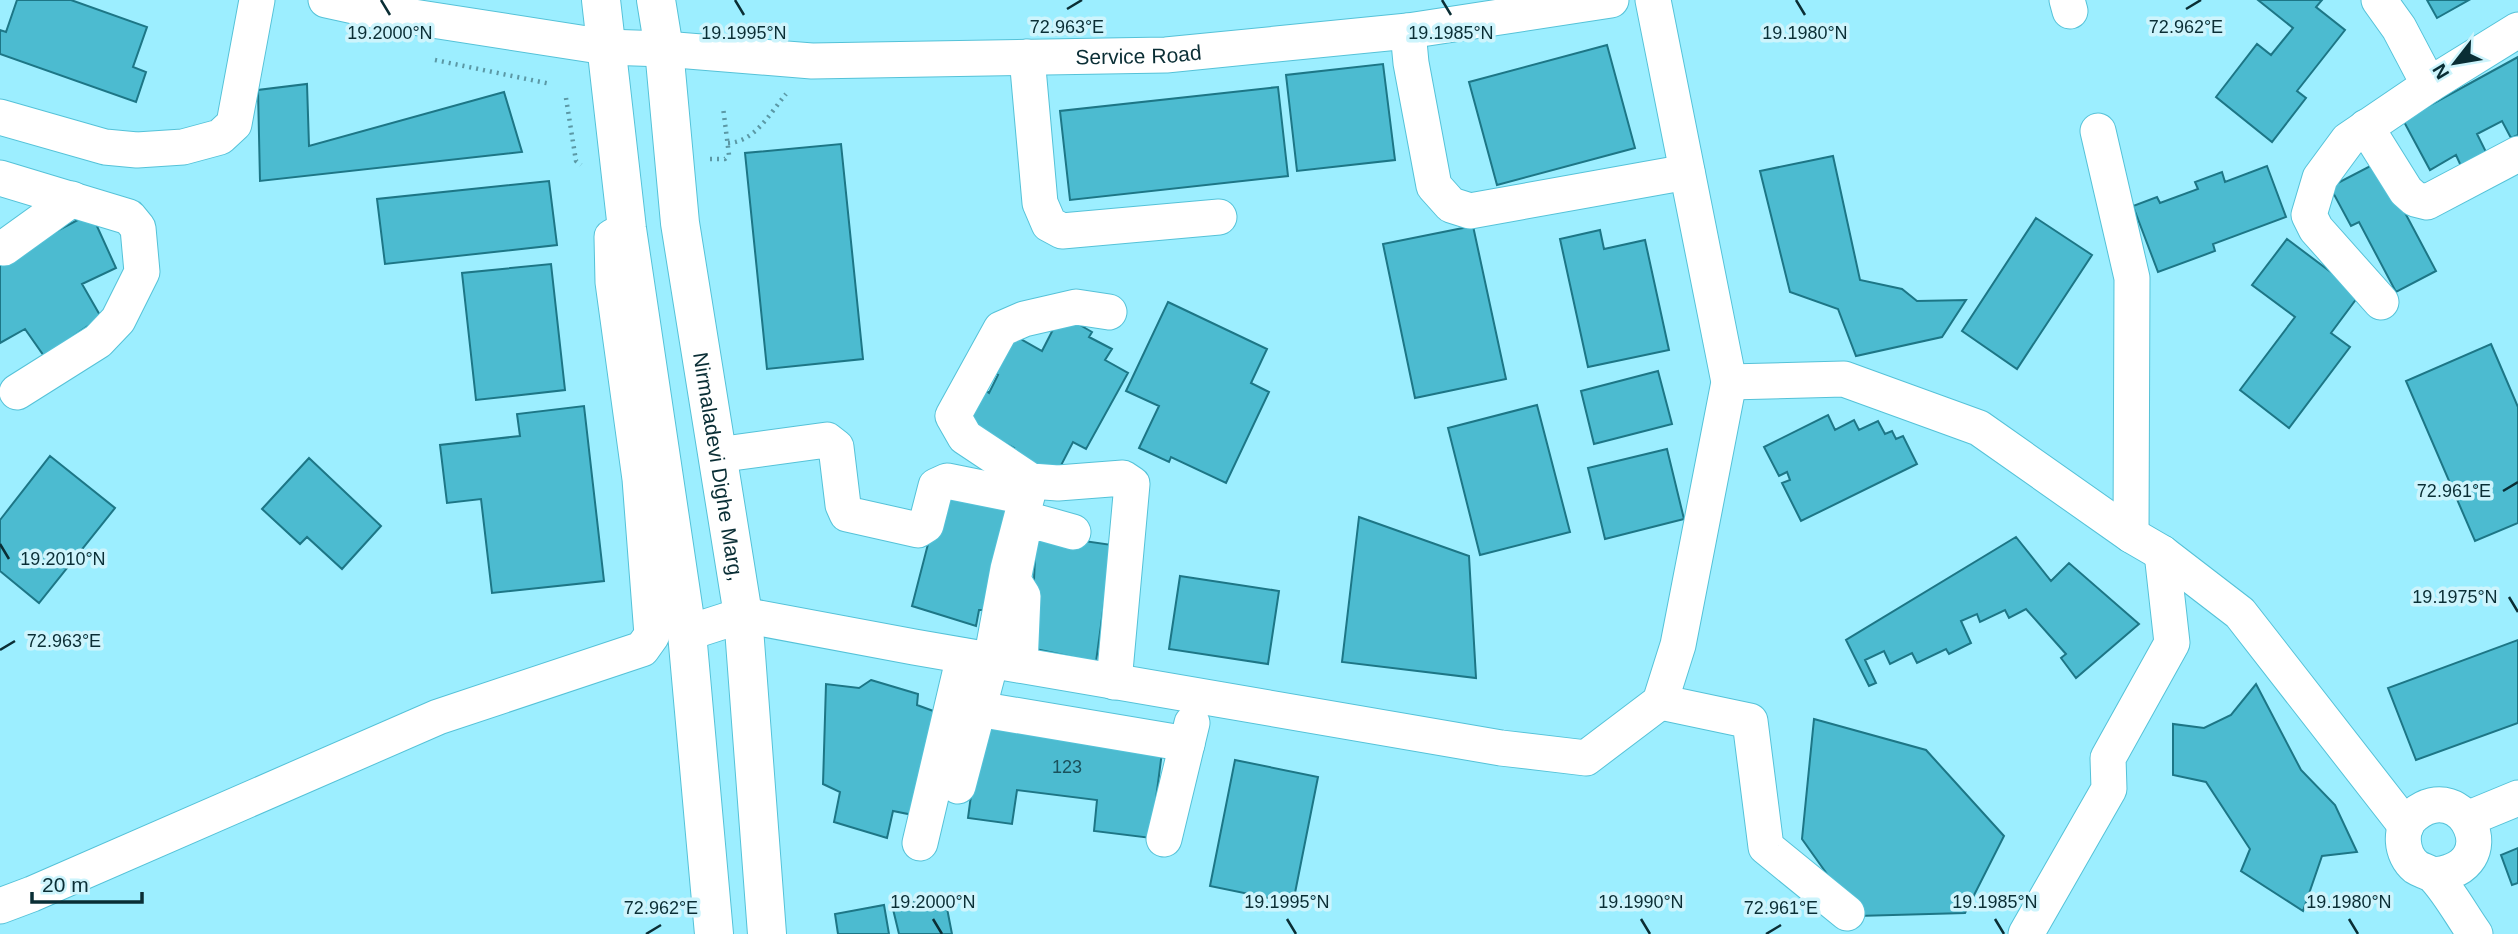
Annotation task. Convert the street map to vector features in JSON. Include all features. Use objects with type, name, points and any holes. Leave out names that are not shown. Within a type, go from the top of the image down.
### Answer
[{"type":"main road","points":[[601,0],[628,229],[687,633],[705,930]]},
{"type":"main road","name":"Nirmaladevi Dighe Marg,","points":[[656,0],[680,223],[743,615],[767,934]]},
{"type":"street","points":[[0,117],[105,147],[137,150],[183,147],[220,136],[234,124],[257,0]]},
{"type":"street","name":"Service Road","points":[[326,0],[381,12],[606,47],[812,61],[1166,55],[1408,31],[1611,0]]},
{"type":"street","points":[[687,633],[743,615],[992,661],[1502,748],[1586,758],[1660,702],[1678,645],[1729,382],[1653,0]]},
{"type":"street","points":[[2379,0],[2399,28],[2429,85]]},
{"type":"street","points":[[2381,302],[2316,229],[2309,215],[2320,178],[2348,140],[2429,85],[2518,30]]},
{"type":"street","points":[[1408,31],[1411,63],[1434,186],[1451,205],[1470,211],[1687,172]]},
{"type":"street","points":[[1027,57],[1040,203],[1049,224],[1062,231],[1219,217]]},
{"type":"street","points":[[2366,127],[2406,191],[2415,199],[2427,202],[2518,153]]},
{"type":"street","points":[[2098,131],[2132,278],[2131,535]]},
{"type":"street","points":[[0,178],[129,216],[138,228],[142,272],[118,320],[99,341],[17,391]]},
{"type":"street","points":[[0,247],[4,248],[72,200]]},
{"type":"street","points":[[0,906],[438,717],[642,649],[652,635],[641,492],[613,282],[612,237],[628,229]]},
{"type":"street","points":[[1073,532],[1037,522],[965,437],[953,416],[1002,329],[1024,319],[1076,307],[1109,312]]},
{"type":"street","points":[[1729,382],[1844,379],[1979,428],[2131,535],[2162,553],[2240,612],[2406,826]]},
{"type":"street","points":[[717,455],[827,440],[836,447],[843,505],[847,514],[918,530],[926,526],[936,486],[947,481],[1025,509]]},
{"type":"street","points":[[919,843],[992,661],[1023,596],[1013,580],[1025,509],[1058,483],[1123,478],[1132,484],[1115,682]]},
{"type":"street","points":[[2026,934],[2109,789],[2108,758],[2172,643],[2162,553]]},
{"type":"street","points":[[958,786],[992,661]]},
{"type":"street","points":[[1164,839],[1199,696]]},
{"type":"street","points":[[1660,702],[1750,721],[1766,847],[1847,914]]},
{"type":"street","points":[[978,709],[1187,744]]},
{"type":"street","points":[[2467,819],[2518,798]]},
{"type":"street","points":[[2433,875],[2452,873],[2467,862],[2474,846],[2472,827],[2467,819],[2461,812],[2445,804],[2426,806],[2411,817],[2403,837],[2408,858],[2414,866],[2433,875],[2475,934]]},
{"type":"path","points":[[723,107],[728,143],[745,141],[812,61]]},
{"type":"path","points":[[474,69],[551,84]]},
{"type":"path","points":[[566,98],[573,143]]},
{"type":"building","points":[[17,0],[71,0],[147,27],[133,67],[146,72],[136,102],[0,54],[0,30],[6,32]]},
{"type":"building","points":[[2258,0],[2322,0],[2316,7],[2345,30],[2297,91],[2306,98],[2272,142],[2216,97],[2257,44],[2271,55],[2293,28]]},
{"type":"building","points":[[2427,0],[2469,0],[2437,18]]},
{"type":"building","points":[[1607,45],[1635,148],[1497,185],[1469,82]]},
{"type":"building","points":[[2518,57],[2518,135],[2511,138],[2502,121],[2477,134],[2486,152],[2461,166],[2456,155],[2430,170],[2403,120]]},
{"type":"building","points":[[1383,64],[1395,160],[1297,171],[1286,75]]},
{"type":"building","points":[[307,84],[309,146],[504,92],[522,152],[260,181],[258,90]]},
{"type":"building","points":[[1278,87],[1288,176],[1070,200],[1060,111]]},
{"type":"building","points":[[841,144],[863,359],[767,369],[745,153]]},
{"type":"building","points":[[1833,156],[1860,280],[1902,289],[1917,301],[1966,300],[1942,337],[1856,356],[1838,309],[1790,292],[1760,171]]},
{"type":"building","points":[[2378,162],[2436,271],[2396,292],[2359,222],[2351,226],[2330,187]]},
{"type":"building","points":[[2267,166],[2286,217],[2213,244],[2215,251],[2158,272],[2133,206],[2157,197],[2160,203],[2198,189],[2195,182],[2222,172],[2225,182]]},
{"type":"building","points":[[549,181],[557,245],[385,264],[377,199]]},
{"type":"building","points":[[91,213],[116,268],[82,284],[101,317],[44,356],[25,329],[0,343],[0,261]]},
{"type":"building","points":[[2036,218],[2092,255],[2017,369],[1962,331]]},
{"type":"building","points":[[1473,226],[1506,379],[1415,398],[1383,244]]},
{"type":"building","points":[[1600,230],[1604,249],[1645,240],[1669,350],[1588,367],[1560,239]]},
{"type":"building","points":[[2287,239],[2360,294],[2331,333],[2350,347],[2289,428],[2240,390],[2295,317],[2252,285]]},
{"type":"building","points":[[551,264],[565,390],[476,400],[462,273]]},
{"type":"building","points":[[1168,302],[1267,349],[1251,383],[1269,392],[1226,483],[1171,457],[1169,462],[1139,448],[1159,406],[1126,391]]},
{"type":"building","points":[[1061,314],[1092,332],[1089,337],[1112,349],[1105,360],[1128,373],[1086,449],[1073,442],[1053,481],[1009,457],[1014,448],[962,420],[985,390],[989,393],[998,375],[988,369],[1008,332],[1042,351]]},
{"type":"building","points":[[2491,344],[2518,407],[2518,523],[2475,541],[2406,381]]},
{"type":"building","points":[[1658,371],[1672,424],[1594,444],[1581,391]]},
{"type":"building","points":[[1537,405],[1570,532],[1480,555],[1448,428]]},
{"type":"building","points":[[584,406],[604,581],[492,593],[481,499],[447,503],[440,445],[520,436],[517,414]]},
{"type":"building","points":[[1828,415],[1835,430],[1854,420],[1859,430],[1878,421],[1885,434],[1892,431],[1896,439],[1903,436],[1917,464],[1801,521],[1782,483],[1790,480],[1787,472],[1779,476],[1764,447]]},
{"type":"building","points":[[1667,449],[1684,519],[1605,539],[1588,468]]},
{"type":"building","points":[[50,456],[115,508],[39,603],[0,571],[0,520]]},
{"type":"building","points":[[309,458],[381,526],[342,569],[307,537],[300,544],[262,509]]},
{"type":"building","points":[[943,486],[1011,500],[994,610],[979,610],[976,626],[912,606]]},
{"type":"building","points":[[1359,517],[1469,556],[1476,678],[1342,662]]},
{"type":"building","points":[[1036,534],[1112,545],[1096,662],[1031,648]]},
{"type":"building","points":[[2016,537],[2051,581],[2069,563],[2139,624],[2076,678],[2061,658],[2066,654],[2026,609],[2009,618],[2005,610],[1980,622],[1977,614],[1961,621],[1971,643],[1949,654],[1946,649],[1917,663],[1912,653],[1890,664],[1884,651],[1865,660],[1876,683],[1869,686],[1846,640]]},
{"type":"building","points":[[1180,576],[1279,591],[1268,664],[1169,649]]},
{"type":"building","points":[[2518,640],[2518,723],[2416,760],[2388,688]]},
{"type":"building","points":[[871,680],[918,694],[917,705],[936,712],[913,815],[893,811],[887,838],[834,822],[840,792],[823,784],[826,684],[859,688]]},
{"type":"building","points":[[2256,684],[2301,770],[2335,805],[2357,852],[2322,856],[2303,911],[2241,871],[2250,849],[2206,782],[2173,775],[2173,724],[2204,728],[2231,715]]},
{"type":"building","points":[[1814,719],[1926,750],[2004,836],[1965,913],[1857,916],[1802,839]]},
{"type":"building","points":[[981,720],[1163,744],[1151,838],[1094,831],[1097,800],[1017,790],[1012,824],[968,818]]},
{"type":"building","points":[[1235,760],[1318,777],[1293,903],[1210,886]]},
{"type":"building","points":[[2518,848],[2518,883],[2512,885],[2501,855]]},
{"type":"building","points":[[945,898],[952,934],[899,934],[892,905]]},
{"type":"building","points":[[884,905],[889,934],[838,934],[835,914]]}]
